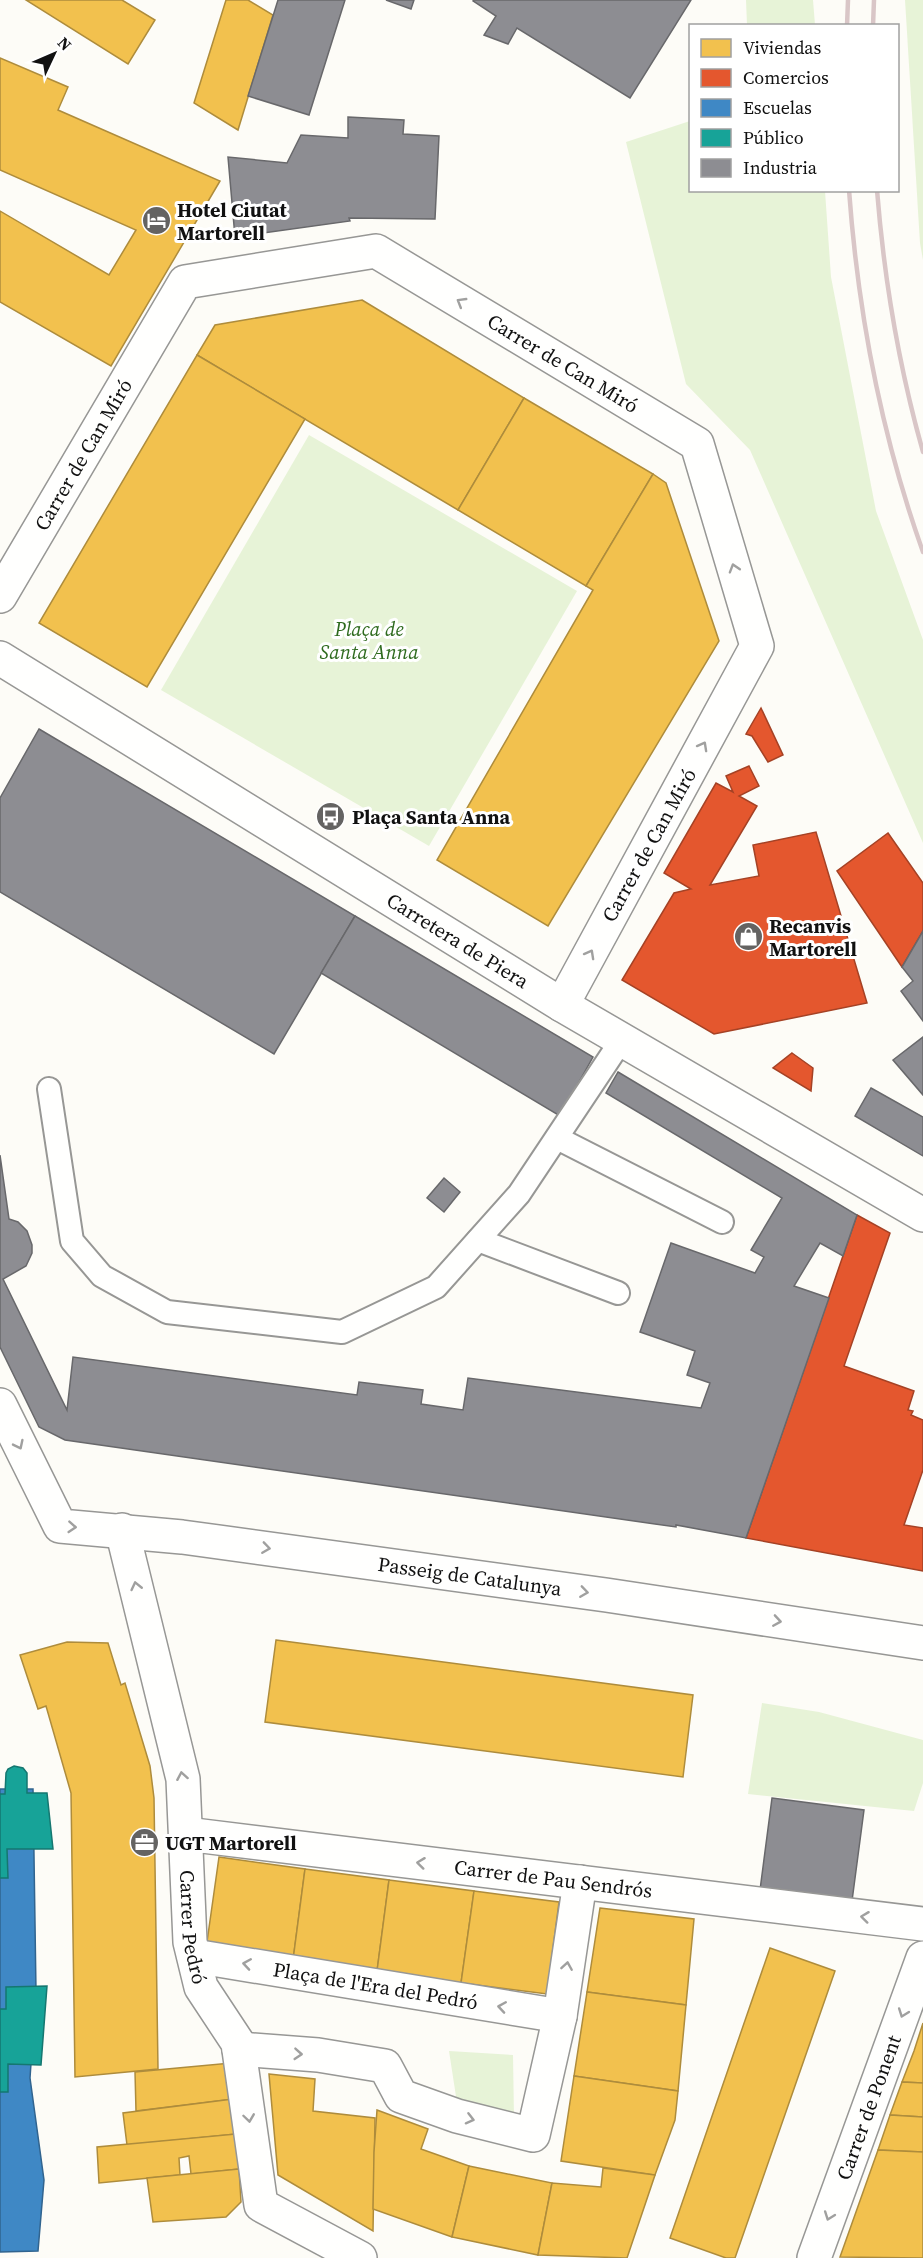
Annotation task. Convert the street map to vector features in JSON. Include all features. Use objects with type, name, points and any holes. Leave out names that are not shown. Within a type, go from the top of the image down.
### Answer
[{"type":"street","name":"Carrer de Can Miró","points":[[0,596],[184,282],[376,251],[697,444],[757,646],[562,1005]]},
{"type":"street","name":"Carretera de Piera","points":[[0,658],[621,1041],[923,1215]]},
{"type":"street","name":"Passeig de Catalunya","points":[[0,1406],[60,1526],[122,1530],[583,1592],[923,1643]]},
{"type":"street","name":"Carrer Pedró","points":[[122,1530],[183,1779],[190,1942],[201,1987],[238,2043],[261,2205],[360,2258]]},
{"type":"street","name":"Carrer de Pau Sendrós","points":[[186,1834],[923,1924]]},
{"type":"street","points":[[239,2049],[318,2055],[385,2066],[401,2096],[457,2116],[533,2135],[560,2016],[580,1882]]},
{"type":"street","name":"Plaça de l'Era del Pedró","points":[[194,1956],[560,2016]]},
{"type":"street","name":"Carrer de Ponent","points":[[814,2258],[923,1958]]},
{"type":"lane","points":[[49,1089],[72,1241],[102,1276],[167,1312],[342,1332],[436,1287],[519,1194],[621,1041]]},
{"type":"lane","points":[[557,1138],[722,1222]]},
{"type":"lane","points":[[478,1240],[618,1293]]},
{"type":"green space","points":[[746,0],[813,0],[815,24],[747,24]]},
{"type":"green space","points":[[905,0],[923,0],[923,260],[920,243]]},
{"type":"green space","points":[[689,121],[689,192],[825,192],[831,277],[876,511],[923,640],[923,843],[750,450],[686,384],[626,142]]},
{"type":"green space","name":"Plaça de Santa Anna","points":[[309,435],[577,591],[429,846],[161,690]]},
{"type":"green space","points":[[762,1703],[819,1712],[923,1740],[923,1783],[914,1811],[748,1794]]},
{"type":"green space","points":[[449,2051],[513,2055],[514,2118],[457,2103]]},
{"type":"building: Viviendas","points":[[26,0],[122,0],[155,20],[128,64]]},
{"type":"building: Viviendas","points":[[226,0],[248,0],[273,15],[238,130],[194,103]]},
{"type":"building: Viviendas","name":"Hotel Ciutat Martorell","points":[[0,58],[68,87],[58,110],[220,181],[111,366],[0,302],[0,211],[109,275],[136,230],[0,170]]},
{"type":"building: Viviendas","points":[[362,300],[524,398],[458,510],[197,355],[215,325]]},
{"type":"building: Viviendas","points":[[197,355],[305,419],[147,687],[39,623]]},
{"type":"building: Viviendas","points":[[524,398],[653,474],[586,586],[458,510]]},
{"type":"building: Viviendas","points":[[653,474],[666,483],[719,641],[548,926],[437,860],[593,590],[586,586]]},
{"type":"building: Viviendas","points":[[276,1640],[693,1695],[683,1777],[265,1722]]},
{"type":"building: Viviendas","points":[[67,1642],[108,1643],[121,1685],[125,1683],[150,1766],[154,1798],[158,2069],[75,2077],[71,1793],[46,1706],[38,1709],[20,1655]]},
{"type":"building: Viviendas","points":[[219,1857],[305,1869],[293,1960],[206,1949]]},
{"type":"building: Viviendas","points":[[305,1869],[389,1880],[377,1971],[293,1960]]},
{"type":"building: Viviendas","points":[[389,1880],[474,1891],[461,1983],[377,1971]]},
{"type":"building: Viviendas","points":[[474,1891],[559,1902],[547,1994],[461,1983]]},
{"type":"building: Viviendas","points":[[600,1908],[694,1919],[686,2005],[587,1992]]},
{"type":"building: Viviendas","points":[[770,1948],[835,1971],[735,2258],[726,2258],[670,2238]]},
{"type":"building: Viviendas","points":[[587,1992],[686,2005],[678,2091],[574,2076]]},
{"type":"building: Viviendas","points":[[923,2023],[923,2083],[902,2082],[914,2051]]},
{"type":"building: Viviendas","points":[[231,2063],[233,2099],[136,2111],[135,2072]]},
{"type":"building: Viviendas","points":[[269,2074],[315,2079],[313,2111],[375,2118],[373,2231],[278,2175]]},
{"type":"building: Viviendas","points":[[574,2076],[678,2091],[675,2120],[655,2175],[561,2161]]},
{"type":"building: Viviendas","points":[[902,2082],[923,2083],[923,2117],[890,2115]]},
{"type":"building: Viviendas","points":[[233,2099],[236,2134],[127,2145],[123,2113]]},
{"type":"building: Viviendas","points":[[377,2110],[428,2129],[421,2149],[469,2166],[452,2237],[373,2209]]},
{"type":"building: Viviendas","points":[[890,2115],[923,2117],[923,2152],[878,2150]]},
{"type":"building: Viviendas","points":[[236,2134],[239,2169],[191,2174],[189,2156],[179,2158],[180,2175],[99,2183],[97,2147]]},
{"type":"building: Viviendas","points":[[878,2150],[923,2152],[923,2258],[840,2257]]},
{"type":"building: Viviendas","points":[[469,2166],[552,2183],[538,2255],[452,2237]]},
{"type":"building: Viviendas","points":[[603,2168],[655,2175],[627,2258],[538,2255],[552,2183],[601,2187]]},
{"type":"building: Viviendas","points":[[239,2169],[241,2202],[226,2217],[153,2222],[147,2178]]},
{"type":"building: Comercios","points":[[761,708],[783,755],[768,762],[752,736],[746,734]]},
{"type":"building: Comercios","name":"Recanvis Martorell","points":[[749,766],[759,786],[739,796],[757,806],[710,885],[759,876],[753,845],[816,832],[867,1003],[714,1034],[622,980],[674,893],[691,889],[664,873],[716,783],[733,792],[726,776]]},
{"type":"building: Comercios","points":[[888,833],[923,883],[923,931],[902,967],[837,871]]},
{"type":"building: Comercios","points":[[792,1053],[813,1068],[811,1091],[773,1068]]},
{"type":"building: Comercios","points":[[857,1215],[890,1233],[844,1366],[914,1391],[908,1410],[913,1411],[911,1415],[923,1420],[923,1470],[904,1525],[923,1528],[923,1571],[746,1538]]},
{"type":"building: Escuelas","points":[[0,1789],[33,1789],[36,1991],[30,2078],[44,2180],[38,2251],[0,2252]]},
{"type":"building: Público","points":[[14,1766],[23,1768],[27,1773],[27,1793],[47,1793],[53,1849],[7,1849],[8,1878],[0,1878],[0,1794],[5,1794],[6,1773]]},
{"type":"building: Público","points":[[47,1986],[41,2065],[8,2064],[8,2092],[0,2092],[0,2009],[6,2009],[6,1987]]},
{"type":"building: Industria","points":[[278,0],[345,0],[309,115],[248,96]]},
{"type":"building: Industria","points":[[386,0],[414,0],[411,9]]},
{"type":"building: Industria","points":[[474,0],[691,0],[630,98],[517,28],[508,44],[484,35],[496,16]]},
{"type":"building: Industria","points":[[348,117],[404,120],[403,134],[439,136],[435,219],[349,218],[350,221],[235,237],[228,157],[287,163],[301,135],[348,138]]},
{"type":"building: Industria","points":[[39,729],[355,916],[274,1054],[0,892],[0,798]]},
{"type":"building: Industria","points":[[355,916],[593,1057],[560,1116],[321,973]]},
{"type":"building: Industria","points":[[923,931],[923,1021],[901,991],[913,981],[902,967]]},
{"type":"building: Industria","points":[[923,1037],[923,1095],[893,1060]]},
{"type":"building: Industria","points":[[618,1072],[857,1215],[843,1256],[820,1243],[794,1286],[829,1298],[746,1538],[676,1525],[676,1527],[65,1440],[39,1427],[0,1347],[0,1155],[9,1219],[18,1222],[27,1231],[32,1245],[32,1253],[26,1266],[3,1279],[67,1410],[73,1357],[357,1395],[359,1382],[423,1390],[421,1404],[463,1410],[468,1378],[701,1408],[710,1383],[687,1375],[695,1351],[640,1332],[671,1243],[755,1273],[764,1257],[751,1250],[782,1198],[606,1093]]},
{"type":"building: Industria","points":[[871,1088],[923,1117],[923,1156],[855,1116]]},
{"type":"building: Industria","points":[[444,1178],[460,1192],[444,1212],[427,1198]]},
{"type":"building: Industria","points":[[772,1798],[864,1810],[852,1901],[760,1890]]},
{"type":"railway","points":[[847,24],[848,0]]},
{"type":"railway","points":[[873,24],[874,0]]},
{"type":"railway","points":[[849,192],[859,282],[874,374],[895,464],[923,552]]},
{"type":"railway","points":[[877,192],[894,322],[923,452]]},
{"type":"place","name":"Hotel Ciutat Martorell","points":[[156,221]]},
{"type":"place","name":"Plaça Santa Anna","points":[[331,817]]},
{"type":"place","name":"Recanvis Martorell","points":[[748,937]]},
{"type":"place","name":"UGT Martorell","points":[[144,1843]]}]
